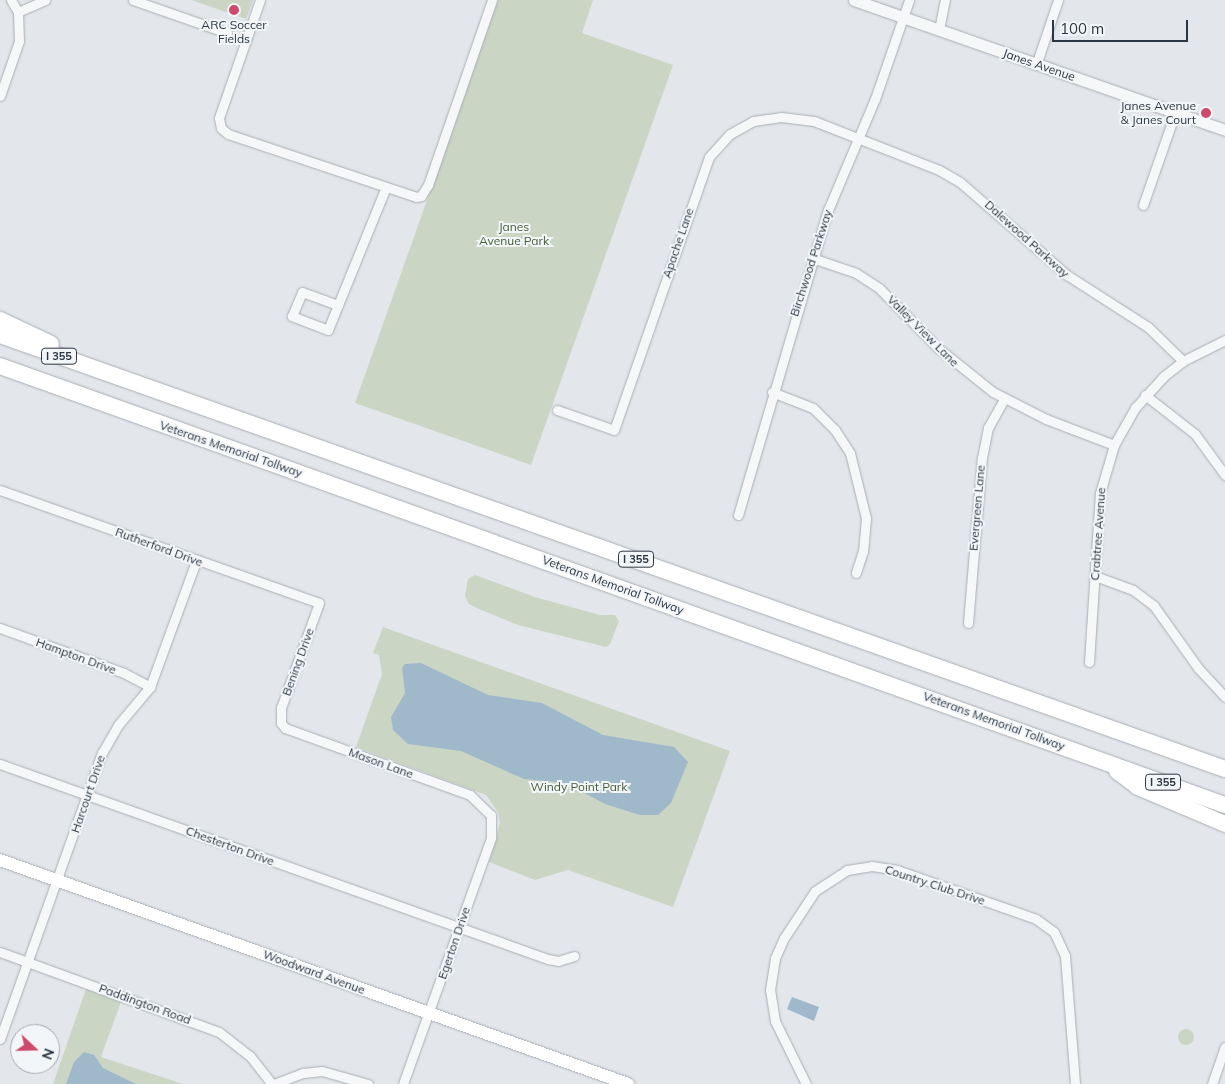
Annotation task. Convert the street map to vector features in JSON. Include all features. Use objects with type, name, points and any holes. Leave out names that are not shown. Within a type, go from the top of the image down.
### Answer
[{"type":"highway","points":[[0,320],[118,377]]},
{"type":"highway","name":"I 355","points":[[0,335],[1225,768]]},
{"type":"highway","name":"Veterans Memorial Tollway","points":[[0,366],[1225,805]]},
{"type":"highway","points":[[0,373],[88,399]]},
{"type":"highway","points":[[1154,743],[1225,758]]},
{"type":"highway","points":[[1101,760],[1138,786],[1225,824]]},
{"type":"main road","name":"Woodward Avenue","points":[[0,860],[628,1084]]},
{"type":"street","points":[[0,96],[19,41],[18,12],[10,0]]},
{"type":"street","points":[[18,12],[45,0]]},
{"type":"street","points":[[133,0],[227,33]]},
{"type":"street","points":[[260,0],[218,118],[221,128],[228,134],[385,189],[416,197],[425,191],[492,0]]},
{"type":"street","name":"Janes Avenue","points":[[854,0],[1225,130]]},
{"type":"street","name":"Birchwood Parkway","points":[[738,516],[772,392],[812,258],[828,210],[859,139],[909,0]]},
{"type":"street","points":[[940,30],[944,0]]},
{"type":"street","points":[[1036,65],[1058,0]]},
{"type":"street","points":[[1143,205],[1175,113]]},
{"type":"street","name":"Apache Lane","points":[[556,410],[614,430],[704,166],[722,141],[753,121],[781,117],[814,121],[859,139]]},
{"type":"street","name":"Dalewood Parkway","points":[[859,139],[960,182],[1078,284],[1148,327],[1182,361]]},
{"type":"street","points":[[338,306],[302,292],[292,316],[328,330],[338,306],[385,189]]},
{"type":"street","name":"Valley View Lane","points":[[812,258],[856,273],[879,288],[952,360],[1004,398],[1114,446]]},
{"type":"street","name":"Crabtree Avenue","points":[[1088,662],[1102,478],[1114,446],[1128,418],[1145,395],[1182,361],[1225,340]]},
{"type":"street","points":[[772,392],[813,408],[835,430],[850,453],[866,518],[865,542],[856,573]]},
{"type":"street","points":[[1145,395],[1195,434],[1225,475]]},
{"type":"street","name":"Evergreen Lane","points":[[968,623],[982,458],[988,428],[1004,398]]},
{"type":"street","name":"Rutherford Drive","points":[[0,490],[319,603]]},
{"type":"street","name":"Harcourt Drive","points":[[0,1040],[109,738],[150,687],[196,561]]},
{"type":"street","points":[[1095,576],[1133,590],[1154,606],[1198,668],[1225,697]]},
{"type":"street","name":"Bening Drive","points":[[280,723],[281,708],[319,603]]},
{"type":"street","name":"Hampton Drive","points":[[0,628],[124,673],[150,687]]},
{"type":"street","name":"Mason Lane","points":[[280,723],[291,732],[470,795],[482,803]]},
{"type":"street","name":"Chesterton Drive","points":[[0,764],[548,959],[558,961],[574,956]]},
{"type":"street","name":"Egerton Drive","points":[[403,1084],[492,832],[491,815],[482,803]]},
{"type":"street","name":"Country Club Drive","points":[[806,1084],[775,1022],[770,990],[775,958],[784,938],[815,890],[838,874],[872,866],[898,870],[1031,917],[1054,932],[1065,956],[1075,1084]]},
{"type":"street","name":"Paddington Road","points":[[0,952],[219,1032],[250,1056],[273,1084],[303,1073],[322,1071],[368,1084]]},
{"type":"street","points":[[1212,1084],[1225,1047]]},
{"type":"green space","name":"ARC Soccer Fields","points":[[191,0],[253,0],[246,19]]},
{"type":"green space","name":"Janes Avenue Park","points":[[498,0],[593,0],[582,33],[673,65],[531,465],[355,403]]},
{"type":"green space","points":[[475,575],[535,597],[600,615],[615,615],[619,621],[610,644],[606,647],[518,625],[469,604],[465,596],[468,579]]},
{"type":"green space","name":"Windy Point Park","points":[[383,627],[730,751],[673,907],[568,870],[535,880],[489,862],[500,823],[498,812],[486,795],[356,747],[382,674],[379,655],[373,653]]},
{"type":"green space","points":[[86,989],[121,1002],[101,1057],[183,1084],[53,1084],[56,1074],[60,1074],[60,1064]]},
{"type":"green space","points":[[1183,1029],[1189,1029],[1194,1034],[1192,1043],[1183,1045],[1178,1040],[1178,1034]]},
{"type":"water","points":[[421,663],[488,695],[542,703],[603,735],[674,747],[688,762],[671,803],[658,815],[640,815],[605,804],[566,783],[524,779],[461,751],[408,744],[393,730],[391,717],[405,693],[402,668],[405,664]]},
{"type":"water","points":[[792,997],[819,1007],[814,1021],[787,1009]]},
{"type":"water","points":[[84,1052],[94,1055],[103,1068],[136,1084],[66,1084],[74,1062]]},
{"type":"place","name":"ARC Soccer Fields","points":[[234,10]]},
{"type":"place","name":"Janes Avenue & Janes Court","points":[[1206,113]]}]
